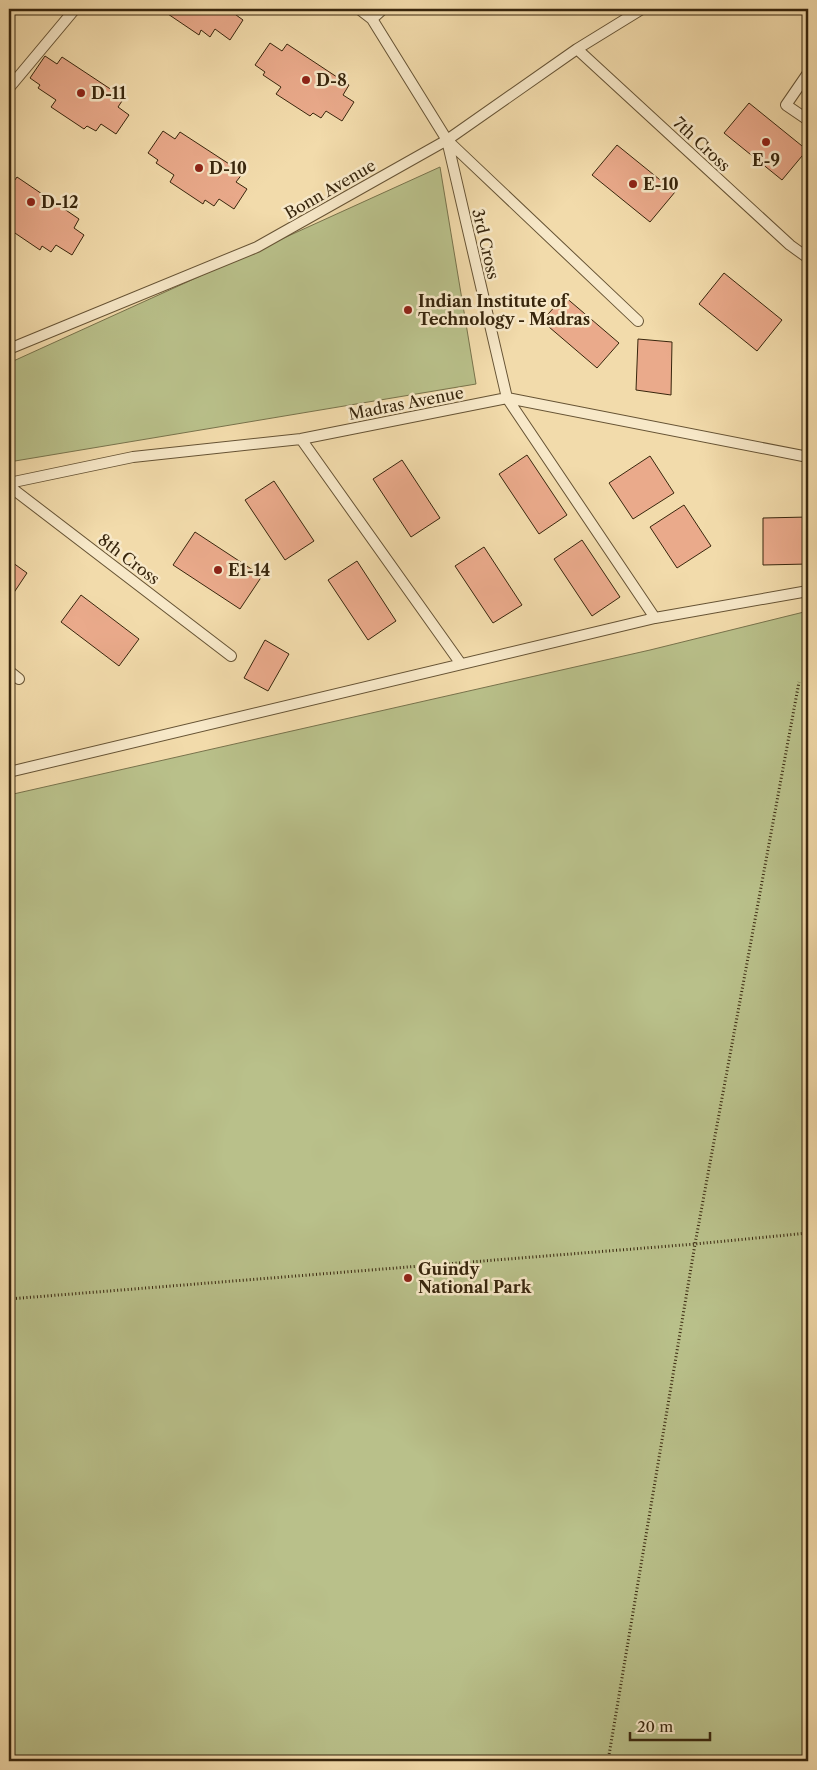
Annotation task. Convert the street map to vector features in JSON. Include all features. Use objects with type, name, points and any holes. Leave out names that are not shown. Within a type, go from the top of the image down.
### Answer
[{"type":"lane","points":[[9,88],[75,9]]},
{"type":"lane","name":"3rd Cross","points":[[358,9],[372,19],[447,140],[507,398],[656,618]]},
{"type":"lane","points":[[372,19],[383,9]]},
{"type":"lane","name":"Bonn Avenue","points":[[9,349],[257,247],[447,140],[577,49],[642,9]]},
{"type":"lane","name":"7th Cross","points":[[577,49],[790,246],[808,258]]},
{"type":"lane","points":[[808,73],[786,106],[808,120]]},
{"type":"lane","points":[[447,140],[638,321]]},
{"type":"lane","name":"Madras Avenue","points":[[9,485],[133,457],[301,439],[507,398],[808,457]]},
{"type":"lane","points":[[301,439],[461,664]]},
{"type":"lane","name":"8th Cross","points":[[9,485],[231,656]]},
{"type":"lane","points":[[9,772],[656,618],[808,591]]},
{"type":"lane","points":[[9,671],[19,679]]},
{"type":"path","points":[[608,1761],[695,1244],[799,682]]},
{"type":"path","points":[[9,1299],[695,1244],[808,1233]]},
{"type":"green space","points":[[440,167],[476,384],[9,462],[9,363]]},
{"type":"green space","name":"Guindy National Park","points":[[808,611],[808,1761],[9,1761],[9,795],[650,650]]},
{"type":"building","points":[[168,9],[235,9],[232,12],[243,20],[230,40],[215,29],[210,37],[201,30],[199,35],[165,12]]},
{"type":"building","name":"D-8","points":[[270,43],[282,51],[287,44],[349,85],[343,95],[354,102],[342,121],[326,111],[321,118],[313,113],[310,116],[276,94],[281,87],[263,75],[265,72],[255,65]]},
{"type":"building","name":"D-11","points":[[45,56],[57,64],[62,57],[124,98],[118,107],[129,115],[116,134],[101,124],[96,131],[87,126],[84,129],[51,107],[56,100],[38,88],[40,85],[30,78]]},
{"type":"building","name":"E-9","points":[[749,103],[807,150],[782,180],[724,133]]},
{"type":"building","name":"D-10","points":[[163,131],[175,139],[180,132],[243,173],[236,182],[247,189],[234,209],[219,199],[214,206],[205,200],[203,204],[170,182],[174,175],[156,163],[158,160],[148,153]]},
{"type":"building","name":"E-10","points":[[617,145],[675,192],[650,222],[592,175]]},
{"type":"building","name":"D-12","points":[[17,177],[79,219],[74,228],[84,235],[72,255],[56,245],[51,252],[42,246],[40,250],[9,229],[11,220],[9,219],[9,182],[12,184]]},
{"type":"building","points":[[724,273],[782,320],[757,351],[699,304]]},
{"type":"building","points":[[564,296],[619,343],[597,368],[542,321]]},
{"type":"building","points":[[638,339],[672,342],[671,395],[636,390]]},
{"type":"building","points":[[527,455],[567,515],[539,534],[499,474]]},
{"type":"building","points":[[650,456],[674,493],[633,519],[609,483]]},
{"type":"building","points":[[402,460],[440,518],[411,537],[373,479]]},
{"type":"building","points":[[274,481],[314,541],[285,560],[245,500]]},
{"type":"building","points":[[684,505],[711,546],[677,568],[650,527]]},
{"type":"building","points":[[808,517],[808,564],[763,565],[763,518]]},
{"type":"building","name":"E1-14","points":[[195,532],[262,576],[240,609],[173,565]]},
{"type":"building","points":[[582,540],[620,597],[592,616],[554,559]]},
{"type":"building","points":[[484,547],[522,605],[493,623],[455,566]]},
{"type":"building","points":[[9,560],[27,573],[9,600]]},
{"type":"building","points":[[357,561],[396,621],[368,640],[328,580]]},
{"type":"building","points":[[81,595],[139,639],[119,666],[61,622]]},
{"type":"building","points":[[265,640],[289,654],[268,691],[244,678]]},
{"type":"place","name":"D-8","points":[[306,80]]},
{"type":"place","name":"D-11","points":[[81,93]]},
{"type":"place","name":"E-9","points":[[766,142]]},
{"type":"place","name":"D-10","points":[[199,168]]},
{"type":"place","name":"E-10","points":[[633,184]]},
{"type":"place","name":"D-12","points":[[31,202]]},
{"type":"place","name":"Indian Institute of Technology - Madras","points":[[408,310]]},
{"type":"place","name":"E1-14","points":[[218,570]]},
{"type":"place","name":"Guindy National Park","points":[[408,1278]]}]
